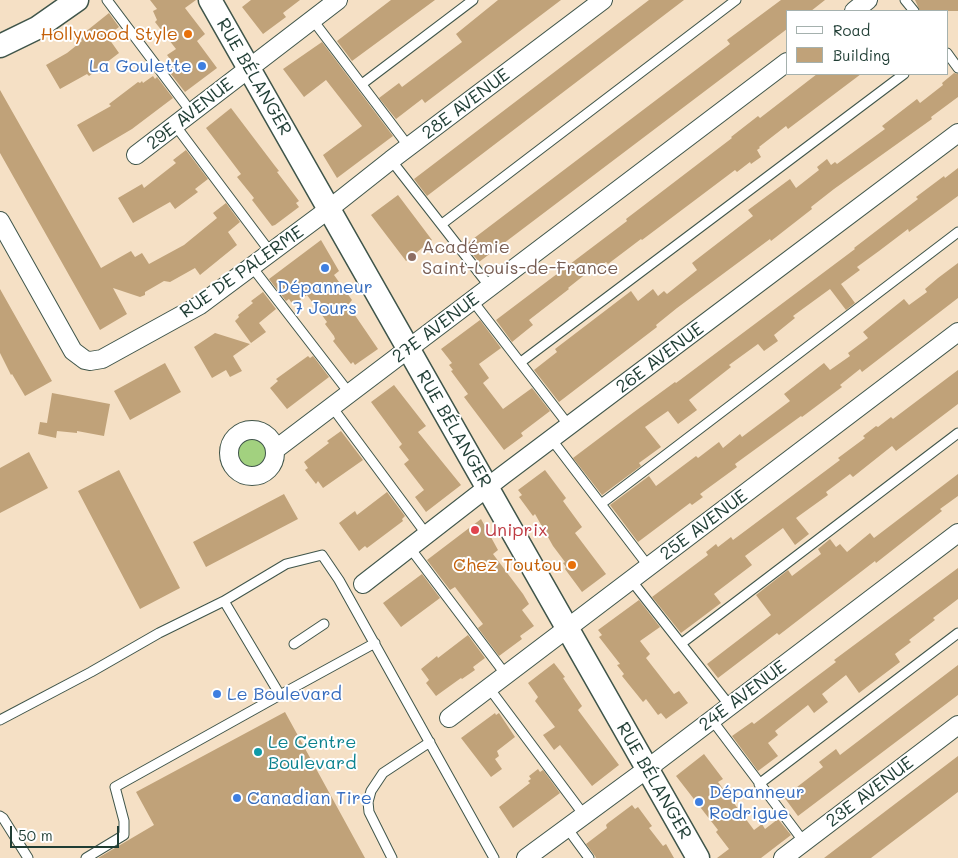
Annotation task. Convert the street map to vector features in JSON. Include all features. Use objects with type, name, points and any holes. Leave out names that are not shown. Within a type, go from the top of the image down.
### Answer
[{"type":"street","points":[[0,46],[52,19],[77,0]]},
{"type":"street","name":"RUE BÉLANGER","points":[[210,0],[698,858]]},
{"type":"street","name":"28E AVENUE","points":[[329,209],[409,146],[603,0]]},
{"type":"street","points":[[855,10],[868,0]]},
{"type":"street","name":"29E AVENUE","points":[[136,156],[249,69],[331,2]]},
{"type":"street","name":"27E AVENUE","points":[[276,449],[786,63]]},
{"type":"street","name":"26E AVENUE","points":[[364,584],[958,133]]},
{"type":"street","name":"RUE DE PALERME","points":[[0,221],[70,346],[77,355],[85,360],[96,360],[108,356],[200,305],[329,209]]},
{"type":"street","name":"25E AVENUE","points":[[449,718],[958,332]]},
{"type":"street","name":"24E AVENUE","points":[[526,858],[647,769],[958,533]]},
{"type":"street","name":"23E AVENUE","points":[[783,858],[958,725]]},
{"type":"lane","points":[[107,0],[192,113]]},
{"type":"lane","points":[[362,84],[473,0]]},
{"type":"lane","points":[[442,224],[736,0]]},
{"type":"lane","points":[[905,0],[913,10]]},
{"type":"lane","points":[[312,19],[409,146]]},
{"type":"lane","points":[[948,54],[958,68]]},
{"type":"lane","points":[[521,362],[903,75]]},
{"type":"lane","points":[[175,125],[271,253]]},
{"type":"lane","points":[[391,160],[490,287]]},
{"type":"lane","points":[[601,504],[958,232]]},
{"type":"lane","points":[[252,266],[350,394]]},
{"type":"lane","points":[[472,300],[570,427]]},
{"type":"lane","points":[[332,408],[427,535]]},
{"type":"lane","points":[[682,643],[958,433]]},
{"type":"lane","points":[[552,440],[649,566]]},
{"type":"lane","points":[[410,548],[506,675]]},
{"type":"lane","points":[[0,720],[159,633],[224,601],[286,564],[322,555],[339,580],[375,643],[494,858]]},
{"type":"lane","points":[[631,580],[730,706]]},
{"type":"lane","points":[[224,601],[280,695]]},
{"type":"lane","points":[[294,644],[324,624]]},
{"type":"lane","points":[[759,784],[958,633]]},
{"type":"lane","points":[[86,858],[124,835],[124,821],[115,786],[375,643]]},
{"type":"lane","points":[[489,688],[584,815]]},
{"type":"lane","points":[[712,720],[804,842]]},
{"type":"lane","points":[[392,858],[370,812],[368,802],[371,791],[383,773],[430,742]]},
{"type":"lane","points":[[0,816],[28,858]]},
{"type":"lane","points":[[567,828],[590,858]]},
{"type":"green space","points":[[253,438],[264,442],[268,453],[264,464],[253,468],[242,464],[238,453],[242,442]]},
{"type":"building","points":[[150,0],[196,0],[185,8],[205,34],[197,41],[217,68],[185,92],[167,69],[174,64],[167,55],[176,49],[155,22],[157,20],[153,11],[157,9]]},
{"type":"building","points":[[251,0],[300,0],[283,13],[286,17],[263,34],[242,7]]},
{"type":"building","points":[[391,0],[435,0],[352,61],[337,41]]},
{"type":"building","points":[[498,0],[561,0],[425,103],[422,99],[396,119],[379,98],[399,83],[402,87],[462,42],[456,34]]},
{"type":"building","points":[[649,0],[684,0],[427,196],[414,179]]},
{"type":"building","points":[[781,0],[825,0],[812,10],[786,10],[786,30],[479,262],[465,245],[730,44],[727,40]]},
{"type":"building","points":[[915,0],[958,0],[958,11],[920,10]]},
{"type":"building","points":[[109,13],[119,27],[107,36],[119,53],[89,76],[87,74],[60,89],[46,65],[67,53],[82,41],[80,39],[85,35],[84,33]]},
{"type":"building","points":[[322,42],[393,136],[337,178],[323,155],[362,126],[326,80],[304,97],[283,69]]},
{"type":"building","points":[[954,73],[958,74],[958,97],[931,117],[932,119],[834,189],[771,241],[770,239],[677,308],[656,325],[657,327],[559,402],[534,370],[557,352],[555,349],[631,291],[638,301],[653,289],[658,296],[664,291],[667,294],[697,270],[692,263],[753,216],[748,210],[790,179],[796,188],[819,170],[817,167],[827,159],[831,165],[835,162],[837,164],[885,129],[882,126],[917,99],[920,103],[943,85],[942,83]]},
{"type":"building","points":[[816,75],[860,75],[788,129],[786,126],[759,147],[757,150],[761,157],[751,164],[750,162],[737,172],[735,170],[608,264],[606,262],[599,267],[597,265],[529,320],[533,325],[512,342],[496,320],[627,221],[626,219],[758,116],[760,118]]},
{"type":"building","points":[[153,76],[155,79],[157,77],[173,98],[132,129],[93,152],[77,125],[111,106],[109,104],[138,82],[142,81],[143,83]]},
{"type":"building","points":[[0,90],[101,268],[131,251],[135,257],[142,253],[149,264],[184,245],[217,218],[213,213],[226,203],[240,222],[228,232],[237,245],[200,275],[195,268],[170,282],[164,281],[140,297],[113,288],[127,314],[100,330],[0,153]]},
{"type":"building","points":[[231,108],[279,171],[277,172],[299,201],[296,203],[299,207],[275,225],[272,226],[252,200],[254,198],[237,177],[241,174],[206,128]]},
{"type":"building","points":[[186,150],[208,179],[195,189],[198,192],[175,209],[170,202],[133,223],[118,198],[142,184],[144,188],[176,163],[173,160]]},
{"type":"building","points":[[958,168],[958,196],[909,232],[908,229],[857,267],[860,270],[841,284],[855,303],[846,310],[830,289],[793,316],[795,318],[774,335],[778,341],[764,351],[758,344],[729,365],[731,367],[689,400],[697,410],[678,424],[668,411],[645,427],[661,447],[639,463],[641,466],[602,495],[573,458],[855,249],[918,199],[916,197]]},
{"type":"building","points":[[398,195],[432,240],[406,261],[371,215]]},
{"type":"building","points":[[321,240],[339,271],[334,275],[352,300],[348,305],[378,349],[355,365],[353,362],[351,364],[333,341],[335,339],[334,336],[325,324],[327,322],[307,295],[293,305],[289,299],[286,301],[269,279]]},
{"type":"building","points":[[958,263],[958,298],[862,372],[860,369],[840,385],[842,387],[802,417],[735,464],[737,467],[700,494],[703,497],[692,505],[690,503],[638,542],[610,505],[649,476],[656,486],[696,456],[698,458],[719,442],[723,448],[740,434],[742,437],[790,401],[784,394],[824,363],[830,370],[850,356],[848,353],[868,338],[863,332],[904,299],[909,305],[927,292],[925,289]]},
{"type":"building","points":[[0,289],[52,381],[25,396],[11,375],[0,353]]},
{"type":"building","points":[[263,292],[276,309],[259,323],[266,332],[251,343],[235,321],[239,317],[238,315],[253,303],[251,301]]},
{"type":"building","points":[[480,320],[501,348],[479,364],[489,378],[483,383],[503,409],[532,388],[550,411],[521,433],[523,436],[504,450],[464,397],[468,394],[451,371],[453,370],[449,365],[452,363],[441,349]]},
{"type":"building","points":[[215,333],[250,344],[233,356],[242,371],[230,377],[226,370],[212,378],[194,347]]},
{"type":"building","points":[[308,356],[310,358],[313,356],[329,377],[287,409],[270,388],[278,381],[276,379]]},
{"type":"building","points":[[165,363],[181,392],[130,420],[114,391]]},
{"type":"building","points":[[958,370],[958,404],[896,451],[892,446],[853,477],[850,474],[826,492],[828,495],[796,518],[809,534],[795,545],[783,528],[745,556],[752,565],[714,594],[721,603],[681,633],[652,597],[708,555],[706,552],[716,544],[718,547],[731,537],[733,540],[840,460],[838,458],[865,438],[863,436],[876,426],[878,427],[891,417],[893,419]]},
{"type":"building","points":[[394,385],[426,426],[418,432],[461,485],[426,512],[415,497],[424,490],[404,464],[409,460],[399,447],[402,444],[371,402]]},
{"type":"building","points":[[52,393],[110,404],[104,436],[77,431],[77,433],[57,431],[56,438],[38,434],[40,422],[47,423]]},
{"type":"building","points":[[341,431],[363,460],[323,488],[318,481],[316,484],[305,470],[308,468],[304,462]]},
{"type":"building","points":[[29,452],[48,488],[0,513],[0,468]]},
{"type":"building","points":[[119,470],[180,588],[140,609],[78,491]]},
{"type":"building","points":[[545,470],[566,498],[563,501],[582,527],[575,533],[606,574],[582,592],[565,569],[566,567],[563,563],[565,562],[553,546],[535,514],[533,516],[519,497],[522,495],[518,490]]},
{"type":"building","points":[[958,474],[958,496],[940,509],[942,511],[876,563],[875,561],[779,635],[777,633],[718,678],[707,664],[771,615],[756,595],[788,570],[792,576],[821,554],[818,549],[830,539],[836,547],[840,544],[847,552],[870,533],[874,538]]},
{"type":"building","points":[[387,492],[405,516],[402,519],[403,521],[367,548],[365,546],[359,551],[339,523],[355,511],[357,515]]},
{"type":"building","points":[[284,494],[298,519],[206,567],[193,542]]},
{"type":"building","points":[[481,519],[498,550],[493,554],[529,604],[522,610],[534,626],[520,636],[522,639],[499,656],[478,628],[483,624],[455,587],[450,590],[427,560]]},
{"type":"building","points":[[958,568],[958,599],[933,618],[935,620],[909,640],[911,642],[895,654],[900,662],[859,693],[846,675],[822,694],[828,702],[814,713],[808,705],[775,731],[778,735],[768,743],[778,756],[758,771],[732,736],[752,722],[754,724],[836,662],[834,660]]},
{"type":"building","points":[[422,574],[440,598],[401,627],[383,603]]},
{"type":"building","points":[[639,600],[660,627],[640,641],[650,654],[646,658],[674,694],[679,691],[688,703],[666,719],[661,713],[658,715],[646,699],[643,702],[622,676],[624,674],[617,665],[620,664],[599,637],[602,635],[598,630]]},
{"type":"building","points":[[468,635],[485,658],[473,667],[475,670],[436,696],[426,683],[429,680],[421,669]]},
{"type":"building","points":[[554,663],[565,677],[563,678],[582,706],[578,710],[619,765],[592,786],[560,745],[554,750],[543,735],[555,727],[535,701],[538,697],[528,683]]},
{"type":"building","points":[[958,665],[958,695],[798,816],[784,797],[823,767],[819,762],[836,749],[840,755]]},
{"type":"building","name":"Le Centre Boulevard","points":[[285,712],[365,858],[98,858],[154,825],[136,792]]},
{"type":"building","points":[[495,713],[496,715],[499,713],[515,737],[497,751],[499,756],[495,759],[502,769],[491,777],[461,738]]},
{"type":"building","points":[[704,754],[723,779],[718,782],[754,830],[762,824],[765,829],[778,819],[791,835],[761,858],[717,858],[729,849],[716,832],[718,830],[676,776]]},
{"type":"building","points":[[958,756],[958,792],[871,858],[824,858]]},
{"type":"building","points":[[538,769],[540,772],[543,770],[560,793],[513,828],[499,807],[530,783],[528,781],[531,779],[529,776]]},
{"type":"building","points":[[632,805],[635,809],[638,807],[652,826],[649,828],[663,846],[666,844],[674,858],[596,858],[586,844],[607,828],[606,825],[608,823]]},
{"type":"place","name":"Hollywood Style","points":[[188,34]]},
{"type":"place","name":"La Goulette","points":[[202,66]]},
{"type":"place","name":"Académie Saint-Louis-de-France","points":[[412,257]]},
{"type":"place","name":"Dépanneur 7 Jours","points":[[325,268]]},
{"type":"place","name":"Uniprix","points":[[475,530]]},
{"type":"place","name":"Chez Toutou","points":[[572,565]]},
{"type":"place","name":"Le Boulevard","points":[[217,694]]},
{"type":"place","name":"Le Centre Boulevard","points":[[258,752]]},
{"type":"place","name":"Canadian Tire","points":[[237,798]]},
{"type":"place","name":"Dépanneur Rodrigue","points":[[699,802]]}]
